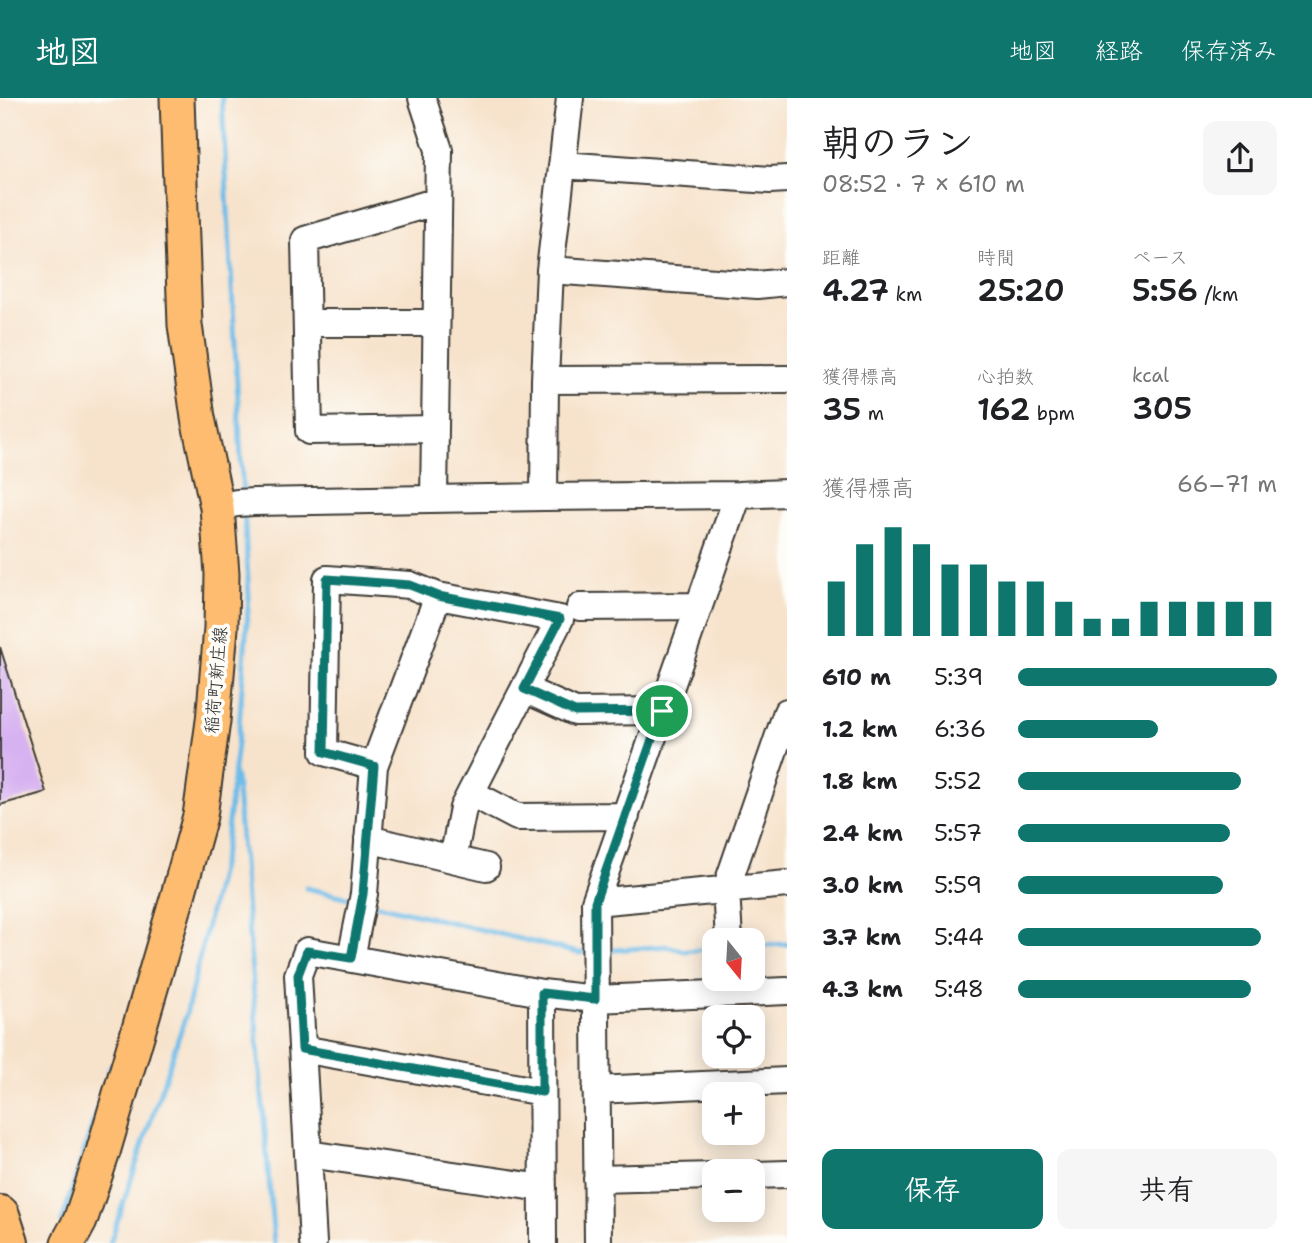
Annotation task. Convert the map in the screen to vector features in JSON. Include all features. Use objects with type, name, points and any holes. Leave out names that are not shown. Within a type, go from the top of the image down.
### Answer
[{"type":"highway","points":[[0,1215],[9,1243]]},
{"type":"main road","name":"稲荷町新庄線","points":[[68,1243],[80,1222],[103,1152],[200,816],[213,721],[221,628],[222,574],[236,504],[198,418],[185,325],[177,98]]},
{"type":"street","points":[[544,497],[550,270],[570,98]]},
{"type":"street","points":[[425,99],[439,149],[434,499]]},
{"type":"street","points":[[562,165],[787,179]]},
{"type":"street","points":[[435,429],[309,431],[305,240],[438,201]]},
{"type":"street","points":[[550,270],[757,285],[787,282]]},
{"type":"street","points":[[307,323],[436,323]]},
{"type":"street","points":[[545,380],[787,379]]},
{"type":"street","points":[[236,504],[787,493]]},
{"type":"street","points":[[598,1243],[595,902],[738,495]]},
{"type":"street","points":[[374,766],[324,752],[327,579],[410,585],[438,596],[560,619],[463,808],[453,859]]},
{"type":"street","points":[[351,958],[363,894],[374,766],[438,596]]},
{"type":"street","points":[[580,607],[699,606]]},
{"type":"street","points":[[524,689],[575,712],[662,711]]},
{"type":"street","points":[[728,928],[726,889],[787,712]]},
{"type":"street","points":[[471,793],[517,817],[626,816]]},
{"type":"street","points":[[368,839],[486,867]]},
{"type":"street","points":[[595,902],[787,884]]},
{"type":"street","points":[[313,1243],[298,975],[307,951],[542,993],[595,999],[702,989]]},
{"type":"street","points":[[765,989],[787,991]]},
{"type":"street","points":[[542,993],[543,1243]]},
{"type":"street","points":[[302,1049],[542,1092]]},
{"type":"street","points":[[596,1090],[787,1082]]},
{"type":"street","points":[[308,1154],[543,1188]]},
{"type":"street","points":[[765,1175],[787,1174]]},
{"type":"street","points":[[597,1179],[702,1176]]},
{"type":"building","points":[[0,647],[46,792],[0,805]]},
{"type":"waterway","points":[[222,98],[243,497]]},
{"type":"waterway","points":[[110,1243],[186,1015],[225,848],[239,727],[249,596],[244,510]]},
{"type":"waterway","points":[[236,777],[274,1243]]},
{"type":"waterway","points":[[306,888],[354,899]]},
{"type":"waterway","points":[[370,903],[579,953],[589,952]]},
{"type":"waterway","points":[[765,945],[787,944]]},
{"type":"waterway","points":[[602,951],[667,946],[685,951],[702,950]]},
{"type":"waterway","points":[[62,1222],[111,1065]]},
{"type":"route","points":[[327,579],[410,585],[438,596],[560,619],[524,689],[575,712],[662,711],[595,902],[595,999],[542,993],[542,1092],[302,1049],[298,975],[307,951],[351,958],[363,894],[374,766],[324,752],[327,579]]}]
